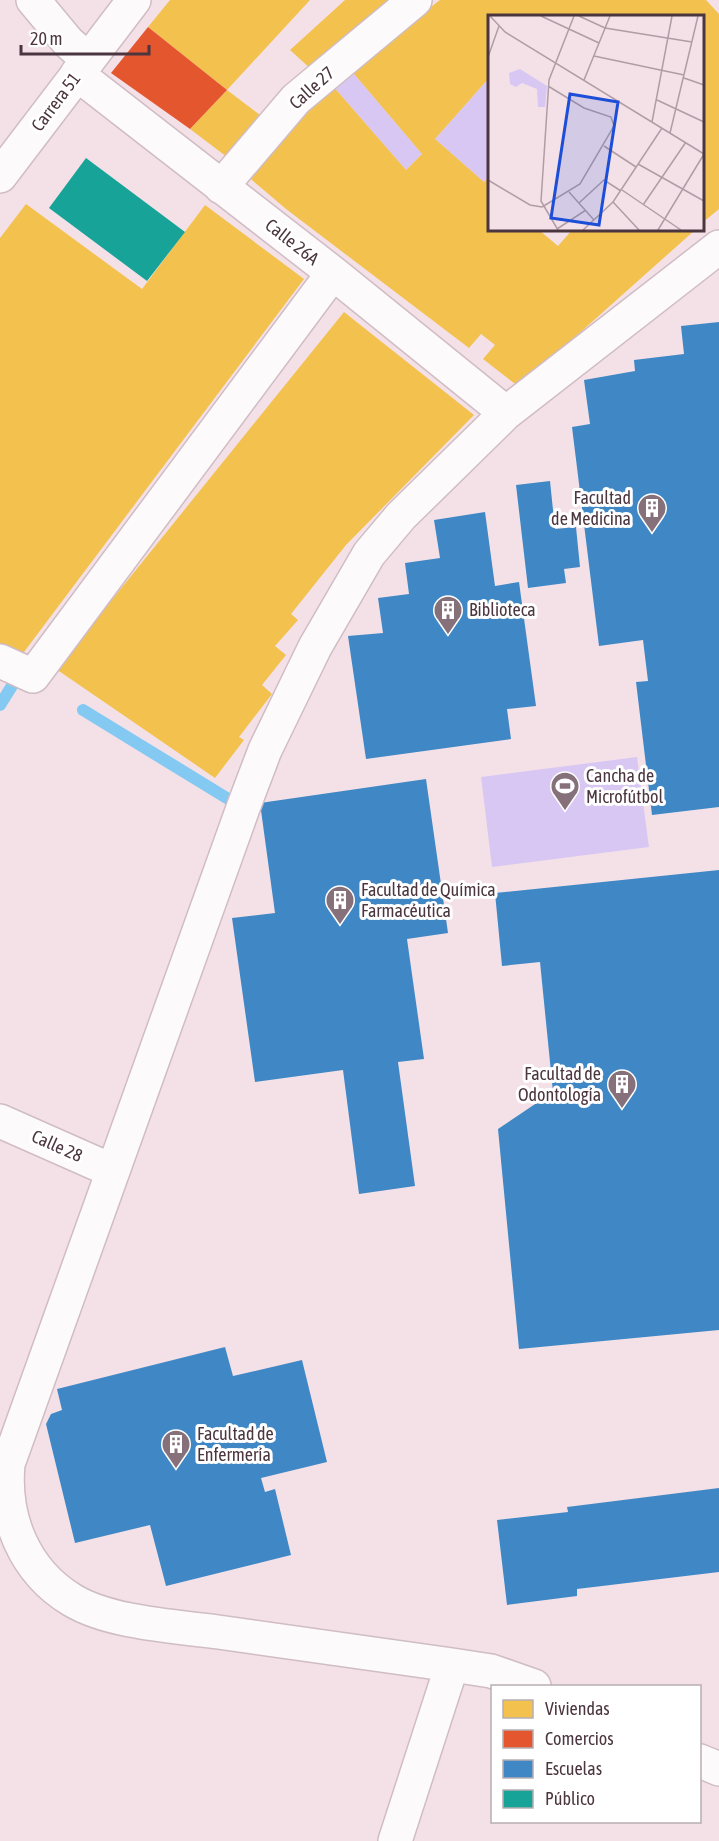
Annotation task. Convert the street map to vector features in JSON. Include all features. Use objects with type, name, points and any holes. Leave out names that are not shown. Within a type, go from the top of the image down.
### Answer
[{"type":"street","name":"Calle 26A","points":[[33,0],[68,42],[82,67],[221,187],[333,273],[506,413]]},
{"type":"street","name":"Carrera 51","points":[[0,176],[134,0]]},
{"type":"street","name":"Calle 27","points":[[221,187],[296,99],[415,0]]},
{"type":"street","points":[[531,1685],[490,1671],[128,1620],[73,1601],[53,1587],[37,1571],[22,1549],[13,1524],[6,1481],[8,1464],[243,808],[266,750],[315,647],[369,554],[401,516],[506,413],[719,247]]},
{"type":"street","points":[[0,661],[33,676],[333,273]]},
{"type":"street","name":"Calle 28","points":[[0,1121],[113,1171]]},
{"type":"street","points":[[395,1841],[452,1665]]},
{"type":"street","points":[[701,1762],[719,1769]]},
{"type":"shaded area","points":[[349,68],[422,154],[406,170],[332,85]]},
{"type":"shaded area","points":[[488,79],[488,178],[484,182],[435,139]]},
{"type":"shaded area","name":"Cancha de Microfútbol","points":[[637,757],[649,847],[492,867],[481,777]]},
{"type":"building: Viviendas","points":[[170,0],[310,0],[227,90],[148,27]]},
{"type":"building: Viviendas","points":[[345,0],[398,0],[312,70],[290,50]]},
{"type":"building: Viviendas","points":[[440,0],[706,0],[719,14],[719,209],[704,221],[704,15],[488,15],[488,79],[435,139],[484,182],[488,178],[488,231],[540,231],[558,246],[571,231],[694,231],[519,387],[483,359],[495,345],[481,334],[469,348],[286,209],[245,174],[332,85],[406,170],[422,154],[349,68]]},
{"type":"building: Viviendas","points":[[227,90],[264,118],[227,157],[190,129]]},
{"type":"building: Viviendas","points":[[26,204],[142,289],[205,205],[304,279],[18,660],[0,649],[0,238]]},
{"type":"building: Viviendas","points":[[344,312],[474,415],[346,545],[291,614],[298,620],[275,646],[286,655],[262,685],[272,694],[239,737],[244,740],[215,778],[56,669]]},
{"type":"building: Comercios","points":[[148,27],[227,90],[190,129],[111,73]]},
{"type":"building: Escuelas","name":"Facultad de Medicina","points":[[719,322],[719,807],[652,815],[636,682],[648,681],[643,640],[599,646],[572,427],[590,424],[584,380],[635,371],[634,360],[684,354],[681,326]]},
{"type":"building: Escuelas","points":[[550,481],[555,529],[576,527],[580,567],[564,569],[566,583],[528,588],[516,485]]},
{"type":"building: Escuelas","name":"Biblioteca","points":[[485,512],[495,586],[519,582],[536,706],[507,709],[511,739],[366,759],[348,636],[383,633],[378,598],[409,594],[405,563],[440,558],[434,520]]},
{"type":"building: Escuelas","name":"Facultad de Química Farmacéutica","points":[[426,779],[448,933],[407,939],[424,1059],[398,1062],[415,1186],[359,1194],[343,1070],[255,1082],[232,918],[275,913],[260,803]]},
{"type":"building: Escuelas","name":"Facultad de Odontología","points":[[719,870],[719,1330],[519,1349],[498,1129],[553,1092],[540,962],[502,966],[495,893]]},
{"type":"building: Escuelas","name":"Facultad de Enfermería","points":[[225,1347],[233,1376],[302,1360],[327,1462],[261,1478],[265,1492],[275,1489],[291,1555],[166,1586],[150,1525],[75,1543],[46,1424],[51,1414],[62,1410],[57,1389]]},
{"type":"building: Escuelas","points":[[719,1488],[719,1572],[577,1589],[577,1596],[507,1605],[497,1520],[568,1512],[567,1507]]},
{"type":"building: Público","points":[[86,158],[185,232],[147,281],[49,208]]},
{"type":"waterway","points":[[0,705],[20,673]]},
{"type":"waterway","points":[[83,710],[243,808]]},
{"type":"place","name":"Facultad de Medicina","points":[[652,534]]},
{"type":"place","name":"Biblioteca","points":[[448,636]]},
{"type":"place","name":"Cancha de Microfútbol","points":[[565,812]]},
{"type":"place","name":"Facultad de Química Farmacéutica","points":[[340,926]]},
{"type":"place","name":"Facultad de Odontología","points":[[622,1110]]},
{"type":"place","name":"Facultad de Enfermería","points":[[176,1470]]}]
